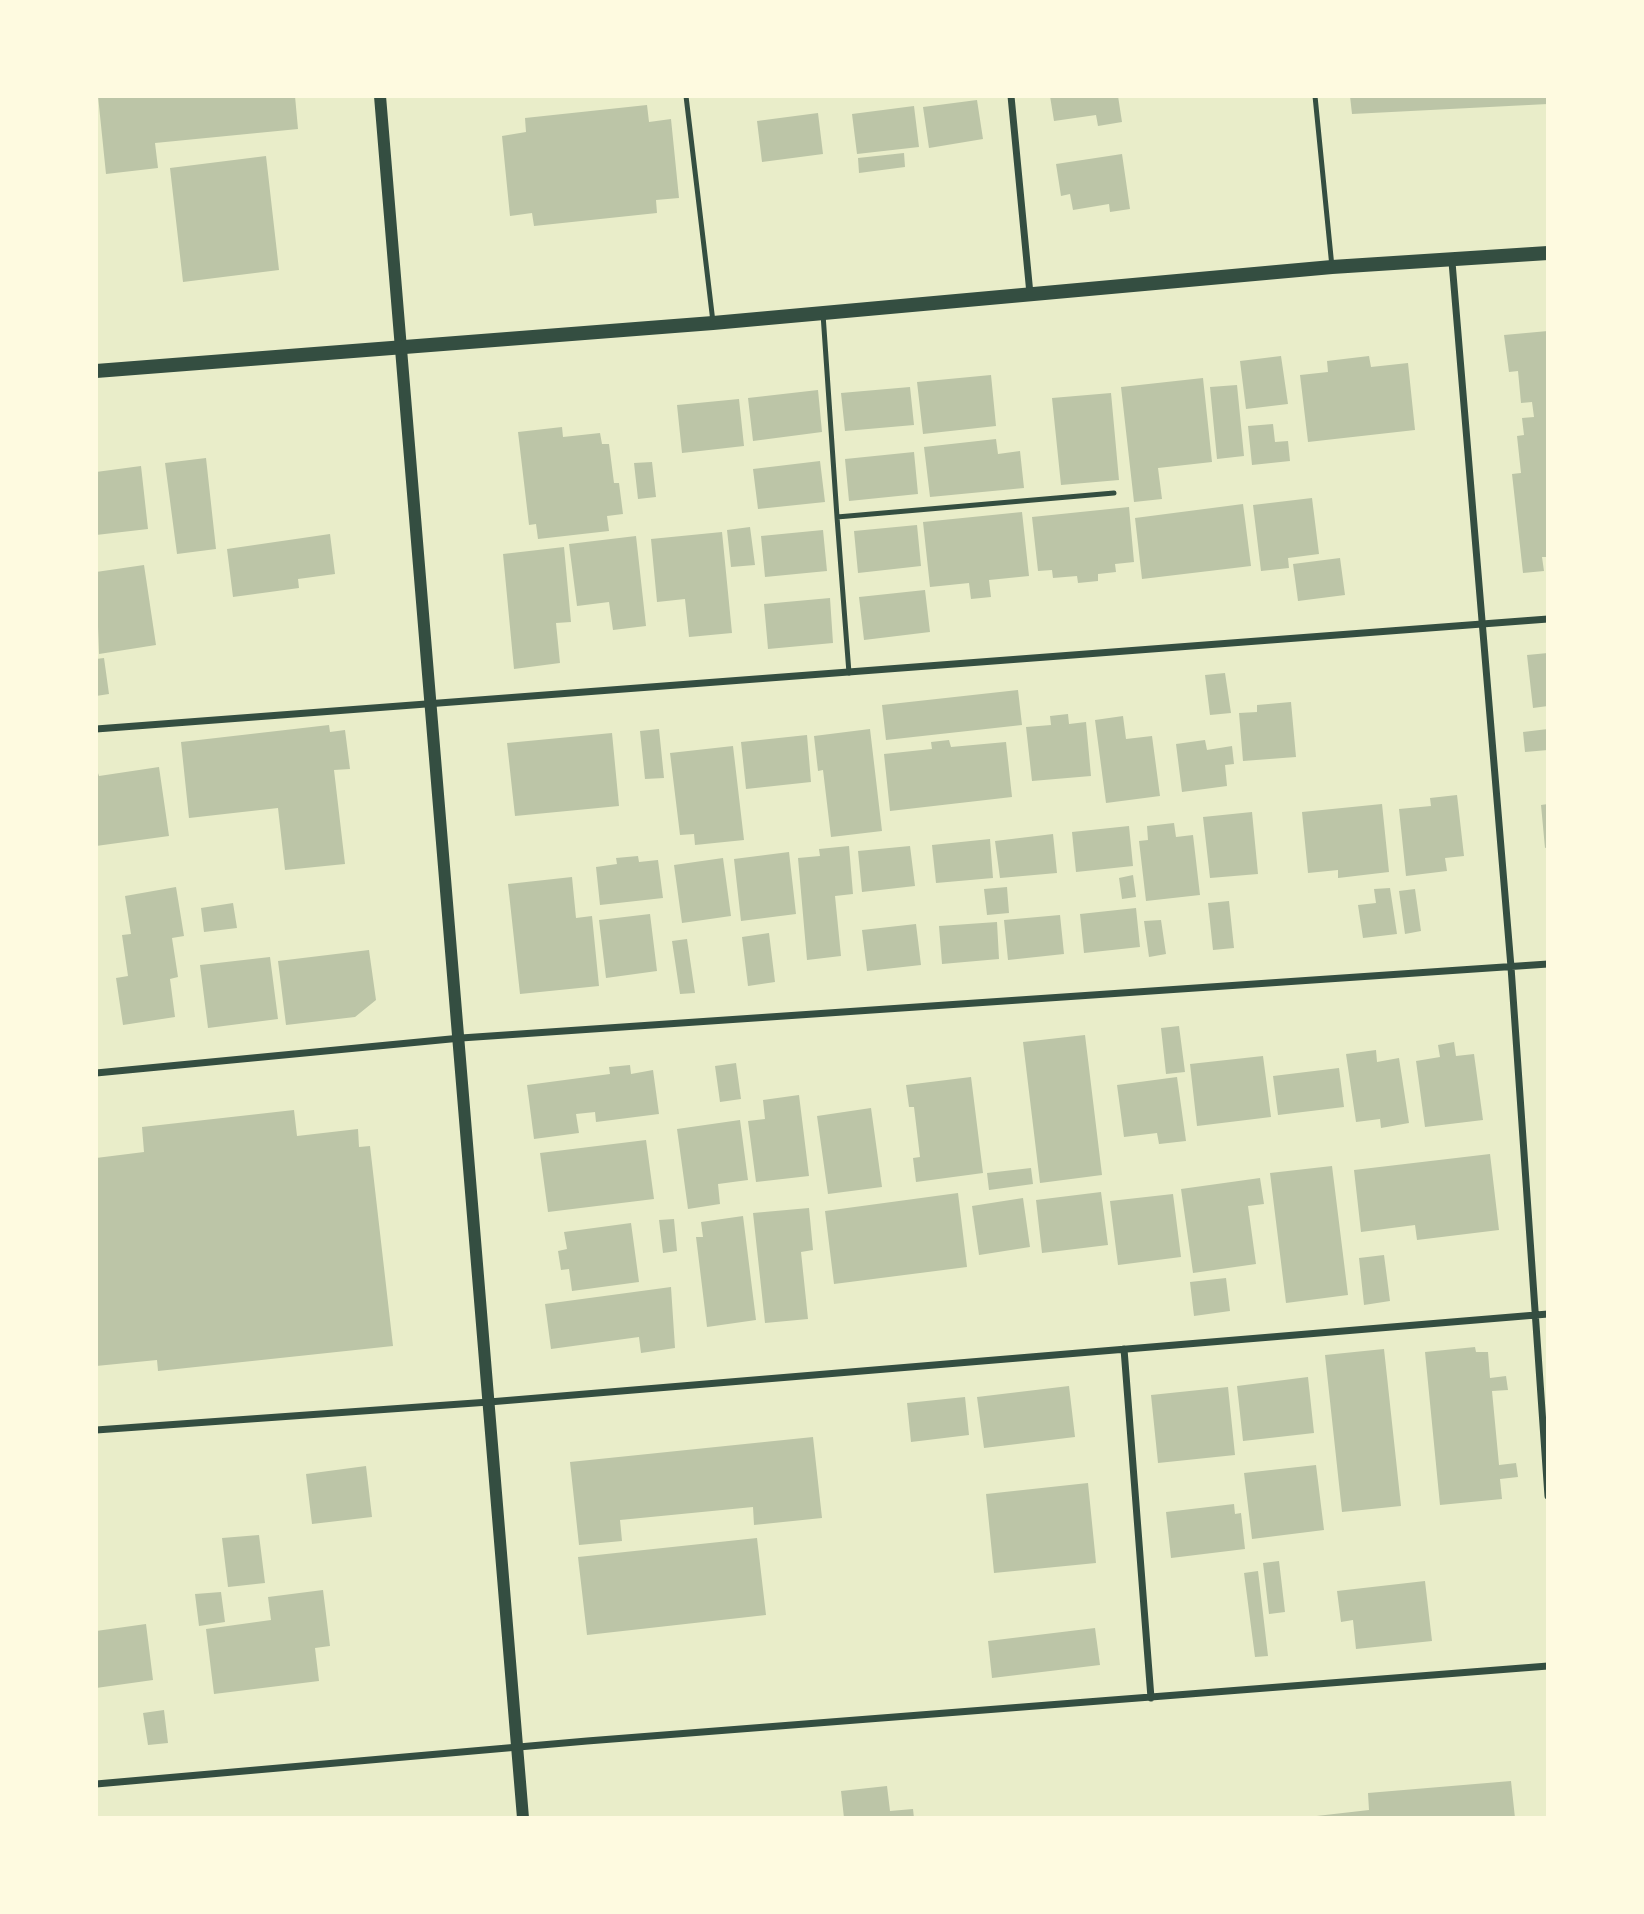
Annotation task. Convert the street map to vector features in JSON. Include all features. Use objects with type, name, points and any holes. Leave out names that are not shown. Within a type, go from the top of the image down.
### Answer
[{"type":"main road","points":[[96,371],[399,349],[502,337],[713,323],[1332,267],[1452,262],[1548,253]]},
{"type":"street","points":[[380,96],[399,349],[461,1038],[523,1818]]},
{"type":"street","points":[[1011,96],[1030,295]]},
{"type":"street","points":[[1452,262],[1511,967],[1548,1496]]},
{"type":"street","points":[[96,729],[1548,619]]},
{"type":"street","points":[[96,1073],[461,1038],[1548,964]]},
{"type":"street","points":[[96,1430],[489,1402],[1548,1314]]},
{"type":"street","points":[[1124,1349],[1151,1698]]},
{"type":"street","points":[[96,1784],[517,1747],[1548,1666]]},
{"type":"lane","points":[[686,96],[713,323]]},
{"type":"lane","points":[[1315,96],[1332,267]]},
{"type":"lane","points":[[823,313],[849,673]]},
{"type":"lane","points":[[837,517],[1114,493]]},
{"type":"building","points":[[98,96],[295,96],[298,129],[155,143],[158,168],[106,174]]},
{"type":"building","points":[[1050,96],[1118,96],[1122,122],[1098,126],[1096,115],[1054,121]]},
{"type":"building","points":[[1350,96],[1548,96],[1548,104],[1352,114]]},
{"type":"building","points":[[977,100],[983,139],[929,148],[923,107]]},
{"type":"building","points":[[647,105],[649,122],[671,119],[679,198],[656,200],[657,213],[534,226],[532,213],[510,216],[502,136],[526,132],[525,118]]},
{"type":"building","points":[[914,106],[919,147],[857,154],[852,114]]},
{"type":"building","points":[[818,113],[823,154],[762,162],[757,121]]},
{"type":"building","points":[[904,153],[905,167],[859,173],[858,158]]},
{"type":"building","points":[[1122,154],[1130,209],[1110,212],[1109,204],[1073,210],[1070,194],[1061,196],[1056,164]]},
{"type":"building","points":[[266,156],[279,270],[183,282],[170,168]]},
{"type":"building","points":[[1548,331],[1548,557],[1542,557],[1544,571],[1523,573],[1512,474],[1521,473],[1517,436],[1524,435],[1522,418],[1534,417],[1532,402],[1521,403],[1518,371],[1509,372],[1504,335]]},
{"type":"building","points":[[1281,356],[1288,404],[1246,409],[1240,361]]},
{"type":"building","points":[[1369,356],[1371,367],[1408,363],[1415,430],[1308,442],[1300,375],[1328,372],[1327,361]]},
{"type":"building","points":[[991,375],[996,426],[923,434],[917,382]]},
{"type":"building","points":[[1203,378],[1212,462],[1158,468],[1162,499],[1134,502],[1121,387]]},
{"type":"building","points":[[1237,385],[1244,456],[1217,459],[1210,387]]},
{"type":"building","points":[[910,387],[914,425],[845,431],[841,393]]},
{"type":"building","points":[[818,390],[822,432],[753,441],[748,398]]},
{"type":"building","points":[[1111,393],[1119,480],[1061,485],[1052,398]]},
{"type":"building","points":[[739,399],[744,446],[682,453],[677,405]]},
{"type":"building","points":[[1273,424],[1275,442],[1288,441],[1290,461],[1252,465],[1248,426]]},
{"type":"building","points":[[562,427],[563,437],[600,433],[602,444],[609,444],[614,483],[619,483],[623,514],[607,516],[609,531],[538,539],[536,524],[529,525],[518,432]]},
{"type":"building","points":[[996,439],[998,454],[1020,451],[1024,488],[930,497],[924,447]]},
{"type":"building","points":[[914,452],[918,494],[849,501],[845,459]]},
{"type":"building","points":[[206,458],[216,549],[177,554],[165,463]]},
{"type":"building","points":[[820,461],[825,502],[758,509],[753,469]]},
{"type":"building","points":[[652,462],[656,497],[638,499],[634,463]]},
{"type":"building","points":[[141,466],[148,529],[96,535],[96,472]]},
{"type":"building","points":[[1312,498],[1319,554],[1288,558],[1289,568],[1261,571],[1253,505]]},
{"type":"building","points":[[1243,504],[1251,566],[1142,579],[1135,518]]},
{"type":"building","points":[[1129,507],[1134,562],[1115,564],[1116,572],[1098,574],[1098,581],[1078,583],[1077,576],[1053,578],[1052,570],[1038,571],[1032,517]]},
{"type":"building","points":[[1022,512],[1029,576],[989,580],[991,597],[971,599],[969,583],[930,587],[923,522]]},
{"type":"building","points":[[917,525],[921,566],[858,573],[854,531]]},
{"type":"building","points":[[750,527],[755,565],[731,567],[727,530]]},
{"type":"building","points":[[823,530],[827,571],[765,577],[761,536]]},
{"type":"building","points":[[722,532],[732,633],[689,637],[685,599],[657,602],[651,539]]},
{"type":"building","points":[[330,534],[335,574],[298,579],[299,588],[233,597],[227,549]]},
{"type":"building","points":[[636,536],[646,626],[613,630],[609,602],[577,606],[569,544]]},
{"type":"building","points":[[564,547],[571,622],[556,623],[560,663],[514,669],[503,554]]},
{"type":"building","points":[[1340,558],[1345,595],[1298,601],[1293,564]]},
{"type":"building","points":[[144,565],[156,645],[99,654],[96,572]]},
{"type":"building","points":[[925,590],[930,632],[864,640],[859,597]]},
{"type":"building","points":[[830,598],[833,643],[768,649],[764,604]]},
{"type":"building","points":[[1548,653],[1548,706],[1533,708],[1527,655]]},
{"type":"building","points":[[104,658],[109,694],[96,696],[96,659]]},
{"type":"building","points":[[1225,673],[1231,713],[1210,715],[1205,675]]},
{"type":"building","points":[[1018,690],[1022,725],[886,740],[882,705]]},
{"type":"building","points":[[1291,702],[1296,757],[1243,761],[1239,713],[1257,712],[1257,705]]},
{"type":"building","points":[[1068,714],[1069,724],[1086,722],[1091,776],[1032,781],[1026,727],[1051,725],[1050,716]]},
{"type":"building","points":[[1123,716],[1126,739],[1152,736],[1160,796],[1106,803],[1095,720]]},
{"type":"building","points":[[329,725],[330,732],[345,730],[350,769],[334,770],[345,864],[285,870],[278,808],[189,818],[181,742]]},
{"type":"building","points":[[659,729],[664,778],[645,779],[640,731]]},
{"type":"building","points":[[870,729],[882,831],[831,837],[823,770],[818,771],[814,736]]},
{"type":"building","points":[[1548,729],[1548,750],[1525,752],[1523,732]]},
{"type":"building","points":[[612,733],[619,806],[515,816],[507,743]]},
{"type":"building","points":[[807,735],[811,782],[746,789],[741,742]]},
{"type":"building","points":[[949,740],[951,747],[1006,742],[1012,797],[890,811],[884,754],[932,749],[931,742]]},
{"type":"building","points":[[1205,740],[1207,750],[1232,746],[1234,764],[1225,765],[1227,786],[1182,792],[1176,744]]},
{"type":"building","points":[[733,746],[744,840],[695,845],[694,834],[680,835],[670,753]]},
{"type":"building","points":[[96,767],[99,776],[159,767],[169,836],[96,846]]},
{"type":"building","points":[[1457,795],[1464,856],[1445,858],[1447,871],[1406,876],[1399,809],[1431,806],[1430,798]]},
{"type":"building","points":[[1382,804],[1389,872],[1338,878],[1338,870],[1308,873],[1302,812]]},
{"type":"building","points":[[1548,804],[1548,847],[1545,848],[1541,805]]},
{"type":"building","points":[[1252,812],[1258,874],[1210,878],[1203,817]]},
{"type":"building","points":[[1174,823],[1176,837],[1193,835],[1200,895],[1146,901],[1139,841],[1148,840],[1147,826]]},
{"type":"building","points":[[1129,826],[1133,866],[1076,872],[1072,832]]},
{"type":"building","points":[[1053,834],[1057,873],[1000,878],[995,841]]},
{"type":"building","points":[[990,839],[993,878],[936,883],[932,845]]},
{"type":"building","points":[[849,846],[853,894],[835,896],[841,956],[807,960],[798,858],[820,856],[819,849]]},
{"type":"building","points":[[910,846],[915,886],[862,892],[858,851]]},
{"type":"building","points":[[789,852],[796,914],[741,921],[734,859]]},
{"type":"building","points":[[638,856],[639,862],[658,860],[663,898],[600,905],[596,867],[617,864],[616,858]]},
{"type":"building","points":[[723,858],[731,916],[682,923],[674,865]]},
{"type":"building","points":[[1133,875],[1136,897],[1122,899],[1119,878]]},
{"type":"building","points":[[572,877],[576,918],[592,916],[599,986],[520,994],[508,884]]},
{"type":"building","points":[[176,887],[184,936],[172,938],[178,977],[170,979],[175,1017],[123,1025],[116,978],[128,976],[122,935],[131,934],[125,896]]},
{"type":"building","points":[[1007,887],[1009,913],[987,915],[984,889]]},
{"type":"building","points":[[1390,888],[1397,934],[1363,938],[1358,905],[1376,903],[1374,889]]},
{"type":"building","points":[[1415,889],[1421,931],[1405,934],[1399,891]]},
{"type":"building","points":[[1229,901],[1234,948],[1213,950],[1208,903]]},
{"type":"building","points":[[233,903],[237,928],[204,932],[201,908]]},
{"type":"building","points":[[1136,908],[1140,947],[1084,953],[1080,914]]},
{"type":"building","points":[[650,914],[657,971],[606,978],[599,920]]},
{"type":"building","points":[[1060,915],[1064,954],[1008,960],[1004,920]]},
{"type":"building","points":[[1161,920],[1166,954],[1149,957],[1144,921]]},
{"type":"building","points":[[997,922],[999,959],[942,964],[939,926]]},
{"type":"building","points":[[916,924],[921,965],[867,971],[862,930]]},
{"type":"building","points":[[769,933],[775,982],[748,986],[742,937]]},
{"type":"building","points":[[687,939],[695,993],[680,994],[672,941]]},
{"type":"building","points":[[369,950],[376,1000],[355,1017],[286,1025],[278,961]]},
{"type":"building","points":[[270,957],[278,1019],[208,1028],[200,965]]},
{"type":"building","points":[[1179,1026],[1185,1072],[1166,1074],[1161,1028]]},
{"type":"building","points":[[1085,1035],[1102,1175],[1040,1183],[1023,1042]]},
{"type":"building","points":[[1454,1042],[1456,1056],[1474,1054],[1483,1120],[1425,1127],[1416,1061],[1440,1057],[1438,1045]]},
{"type":"building","points":[[1376,1050],[1377,1062],[1399,1058],[1409,1123],[1381,1128],[1380,1119],[1356,1122],[1346,1054]]},
{"type":"building","points":[[1263,1056],[1271,1117],[1197,1126],[1190,1064]]},
{"type":"building","points":[[736,1063],[741,1099],[720,1102],[715,1066]]},
{"type":"building","points":[[630,1065],[631,1074],[653,1070],[659,1114],[596,1122],[595,1112],[576,1114],[579,1133],[534,1139],[527,1085],[610,1074],[609,1067]]},
{"type":"building","points":[[1339,1068],[1344,1107],[1278,1115],[1273,1076]]},
{"type":"building","points":[[971,1077],[983,1173],[916,1182],[913,1158],[920,1157],[914,1107],[909,1107],[906,1085]]},
{"type":"building","points":[[1177,1077],[1186,1141],[1159,1144],[1157,1133],[1124,1137],[1117,1085]]},
{"type":"building","points":[[799,1095],[809,1176],[756,1182],[748,1121],[765,1119],[763,1100]]},
{"type":"building","points":[[871,1108],[882,1187],[828,1194],[817,1116]]},
{"type":"building","points":[[294,1110],[297,1136],[358,1129],[359,1147],[370,1146],[393,1346],[158,1371],[157,1360],[96,1366],[96,1158],[144,1152],[142,1127]]},
{"type":"building","points":[[740,1120],[748,1180],[718,1184],[720,1204],[688,1209],[677,1129]]},
{"type":"building","points":[[646,1140],[654,1199],[548,1212],[540,1153]]},
{"type":"building","points":[[1490,1154],[1499,1230],[1417,1240],[1415,1225],[1361,1232],[1354,1170]]},
{"type":"building","points":[[1332,1166],[1348,1295],[1286,1303],[1270,1173]]},
{"type":"building","points":[[1031,1168],[1033,1184],[989,1190],[987,1173]]},
{"type":"building","points":[[1260,1178],[1264,1204],[1248,1206],[1256,1264],[1193,1273],[1181,1189]]},
{"type":"building","points":[[1101,1192],[1108,1245],[1042,1253],[1036,1200]]},
{"type":"building","points":[[958,1193],[967,1267],[834,1284],[825,1211]]},
{"type":"building","points":[[1173,1194],[1181,1257],[1118,1265],[1110,1201]]},
{"type":"building","points":[[1023,1198],[1030,1247],[979,1255],[972,1206]]},
{"type":"building","points":[[809,1208],[813,1250],[801,1252],[808,1319],[765,1323],[753,1213]]},
{"type":"building","points":[[743,1216],[756,1320],[707,1327],[696,1237],[703,1237],[701,1222]]},
{"type":"building","points":[[674,1219],[677,1251],[663,1253],[659,1220]]},
{"type":"building","points":[[631,1223],[639,1282],[572,1291],[569,1269],[561,1270],[558,1251],[567,1249],[564,1232]]},
{"type":"building","points":[[1384,1255],[1390,1301],[1364,1305],[1359,1258]]},
{"type":"building","points":[[1226,1278],[1230,1311],[1194,1316],[1190,1282]]},
{"type":"building","points":[[671,1287],[675,1348],[641,1353],[639,1337],[551,1349],[545,1304]]},
{"type":"building","points":[[1475,1347],[1476,1352],[1488,1352],[1490,1378],[1506,1376],[1508,1390],[1492,1391],[1499,1465],[1516,1463],[1518,1477],[1500,1479],[1502,1499],[1440,1505],[1425,1352]]},
{"type":"building","points":[[1384,1349],[1401,1506],[1342,1512],[1325,1355]]},
{"type":"building","points":[[1308,1377],[1314,1433],[1243,1441],[1237,1386]]},
{"type":"building","points":[[1069,1386],[1075,1437],[984,1448],[977,1397]]},
{"type":"building","points":[[1228,1387],[1235,1455],[1158,1463],[1151,1395]]},
{"type":"building","points":[[965,1397],[969,1435],[911,1442],[907,1403]]},
{"type":"building","points":[[813,1437],[822,1518],[754,1525],[753,1507],[620,1520],[622,1541],[579,1545],[570,1462]]},
{"type":"building","points":[[1316,1465],[1324,1530],[1252,1539],[1244,1473]]},
{"type":"building","points":[[366,1466],[372,1517],[312,1524],[306,1474]]},
{"type":"building","points":[[1088,1483],[1096,1563],[994,1573],[986,1494]]},
{"type":"building","points":[[1234,1504],[1235,1514],[1241,1513],[1245,1549],[1171,1558],[1166,1512]]},
{"type":"building","points":[[259,1535],[265,1583],[228,1587],[222,1538]]},
{"type":"building","points":[[757,1538],[766,1615],[587,1635],[578,1557]]},
{"type":"building","points":[[1279,1561],[1285,1612],[1269,1614],[1263,1563]]},
{"type":"building","points":[[1258,1571],[1268,1656],[1255,1657],[1244,1573]]},
{"type":"building","points":[[1425,1581],[1432,1641],[1356,1649],[1353,1620],[1341,1622],[1337,1591]]},
{"type":"building","points":[[323,1590],[330,1646],[315,1648],[319,1681],[214,1694],[206,1629],[271,1620],[268,1597]]},
{"type":"building","points":[[221,1592],[225,1622],[199,1626],[195,1594]]},
{"type":"building","points":[[146,1624],[153,1680],[96,1688],[96,1631]]},
{"type":"building","points":[[1095,1628],[1100,1665],[992,1678],[988,1641]]},
{"type":"building","points":[[164,1710],[168,1743],[148,1745],[143,1713]]},
{"type":"building","points":[[1511,1781],[1515,1818],[1299,1818],[1369,1810],[1368,1793]]},
{"type":"building","points":[[887,1786],[890,1811],[913,1809],[914,1818],[844,1818],[841,1791]]}]
